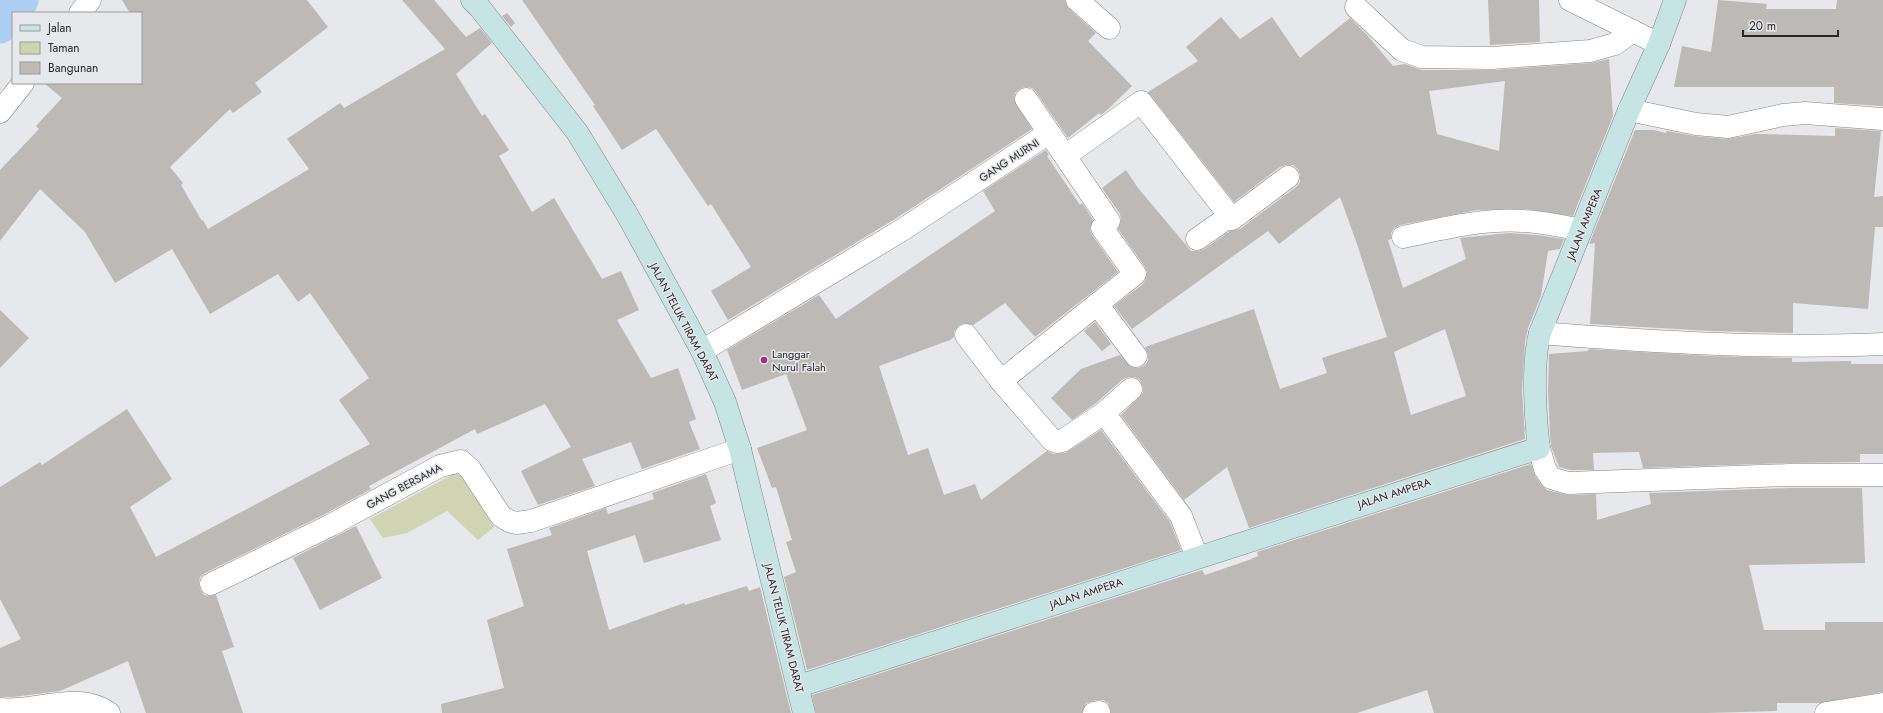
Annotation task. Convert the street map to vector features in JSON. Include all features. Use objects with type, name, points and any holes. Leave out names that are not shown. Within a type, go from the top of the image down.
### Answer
[{"type":"street","points":[[81,12],[90,0]]},
{"type":"street","name":"JALAN TELUK TIRAM DARAT","points":[[472,0],[480,8],[577,132],[628,216],[702,351],[725,402],[740,449],[804,713]]},
{"type":"street","points":[[1077,0],[1109,28]]},
{"type":"street","points":[[1570,0],[1659,44]]},
{"type":"street","name":"JALAN AMPERA","points":[[798,686],[1539,448],[1536,419],[1536,346],[1629,110],[1659,44],[1675,0]]},
{"type":"street","points":[[1356,7],[1402,50],[1422,57],[1492,58],[1590,51],[1615,44],[1633,32]]},
{"type":"street","points":[[0,112],[22,84]]},
{"type":"street","points":[[1026,99],[1049,133]]},
{"type":"street","points":[[1065,156],[1140,102],[1232,219],[1288,177]]},
{"type":"street","points":[[1629,110],[1696,124],[1728,127],[1783,115],[1805,114],[1883,119]]},
{"type":"street","name":"GANG MURNI","points":[[702,351],[902,230],[1049,133],[1109,222],[1102,228],[1135,274],[1097,304]]},
{"type":"street","points":[[1197,240],[1230,216]]},
{"type":"street","points":[[1403,237],[1439,229],[1504,221],[1553,224],[1581,230]]},
{"type":"street","points":[[1002,380],[1097,304],[1136,356]]},
{"type":"street","points":[[1540,333],[1657,342],[1819,346],[1883,344]]},
{"type":"street","points":[[966,335],[1049,436],[1057,442],[1062,441],[1104,413],[1131,389]]},
{"type":"street","points":[[1104,413],[1180,516],[1197,557]]},
{"type":"street","points":[[1539,448],[1545,469],[1551,478],[1568,483],[1788,475],[1883,475]]},
{"type":"street","name":"GANG BERSAMA","points":[[211,584],[331,525],[440,466],[454,462],[461,461],[470,469],[501,516],[508,521],[516,523],[531,521],[740,449]]},
{"type":"street","points":[[0,709],[13,710],[74,703],[93,706],[109,713]]},
{"type":"street","points":[[1826,713],[1883,704]]},
{"type":"green space","points":[[459,471],[494,527],[478,540],[447,511],[407,533],[383,538],[370,519]]},
{"type":"building","points":[[122,0],[307,0],[328,27],[255,83],[262,92],[233,113],[230,109],[170,167],[183,183],[181,185],[208,229],[309,169],[287,139],[340,103],[344,108],[445,49],[402,0],[434,0],[466,37],[480,28],[492,43],[456,74],[482,116],[485,114],[509,150],[499,156],[532,212],[554,198],[602,279],[621,271],[639,310],[617,320],[651,378],[678,368],[696,419],[689,422],[700,449],[642,469],[631,442],[582,459],[595,486],[538,505],[521,471],[571,447],[545,404],[477,434],[475,429],[369,486],[371,489],[325,514],[205,573],[200,577],[200,589],[204,595],[216,595],[234,647],[222,651],[243,713],[146,713],[128,661],[60,691],[13,697],[0,697],[0,648],[21,639],[0,599],[0,487],[40,462],[42,465],[127,409],[172,479],[130,507],[156,557],[370,444],[339,400],[369,378],[310,293],[298,302],[278,274],[210,314],[172,249],[115,283],[85,232],[40,189],[0,241],[0,170],[39,129],[36,126],[62,98],[45,84],[142,84],[142,12],[129,12]]},
{"type":"building","points":[[522,0],[1065,0],[1069,9],[1096,33],[1088,41],[1132,86],[1106,111],[1101,115],[1099,113],[1068,138],[1032,88],[1025,87],[1019,89],[1015,93],[1014,100],[1032,129],[895,219],[728,320],[711,291],[751,267],[711,204],[708,206],[656,129],[622,150],[593,106],[595,105]]},
{"type":"building","points":[[1488,0],[1539,0],[1540,42],[1490,45]]},
{"type":"building","points":[[1718,0],[1767,4],[1766,9],[1836,9],[1837,0],[1883,0],[1883,106],[1834,103],[1834,87],[1674,87],[1682,46],[1711,52]]},
{"type":"building","points":[[507,13],[515,23],[511,27],[502,16]]},
{"type":"building","points":[[1221,17],[1240,39],[1272,17],[1300,58],[1350,18],[1368,36],[1393,66],[1405,64],[1422,70],[1493,70],[1591,63],[1609,59],[1613,116],[1573,216],[1525,209],[1477,210],[1400,225],[1394,228],[1391,233],[1391,239],[1388,240],[1403,288],[1466,259],[1460,238],[1509,233],[1564,239],[1560,249],[1548,251],[1541,296],[1528,328],[1525,342],[1522,390],[1525,439],[1249,528],[1227,467],[1184,500],[1121,415],[1143,393],[1143,387],[1140,380],[1135,377],[1123,379],[1096,403],[1072,420],[1051,398],[1081,369],[1120,355],[1131,367],[1138,368],[1144,366],[1148,361],[1148,354],[1145,347],[1254,309],[1280,389],[1327,373],[1322,358],[1387,337],[1340,197],[1279,244],[1268,231],[1132,329],[1114,306],[1143,284],[1147,273],[1145,267],[1118,229],[1121,220],[1120,214],[1102,188],[1126,170],[1138,188],[1191,251],[1204,249],[1230,231],[1240,229],[1296,187],[1300,182],[1298,169],[1293,165],[1286,165],[1280,167],[1234,202],[1148,92],[1198,61],[1186,47]],"holes":[[[1505,81],[1499,151],[1437,134],[1429,91]],[[1445,329],[1466,396],[1411,415],[1394,352]]]},
{"type":"building","points":[[1835,128],[1881,131],[1874,197],[1883,196],[1883,227],[1875,227],[1868,309],[1793,303],[1793,333],[1712,331],[1590,324],[1595,243],[1589,244],[1635,130],[1654,130],[1666,133],[1667,131],[1695,136],[1727,139],[1756,134],[1835,136]]},
{"type":"building","points":[[1046,150],[1049,155],[1047,156],[1080,205],[1082,203],[1093,220],[1090,230],[1092,235],[1118,272],[1035,337],[1005,303],[973,325],[965,323],[959,325],[954,331],[954,337],[950,340],[879,366],[908,455],[928,448],[944,495],[975,484],[981,500],[1047,451],[1053,454],[1065,453],[1101,430],[1170,522],[1181,550],[807,670],[784,577],[796,572],[786,542],[792,540],[776,487],[772,488],[757,448],[807,430],[786,374],[742,390],[727,350],[819,295],[836,319],[995,211],[983,191]]},
{"type":"building","points":[[0,310],[29,338],[0,368]]},
{"type":"building","points":[[1095,322],[1111,344],[1102,351],[1084,331]]},
{"type":"building","points":[[1589,349],[1711,356],[1792,358],[1792,362],[1851,361],[1851,364],[1883,364],[1883,454],[1860,454],[1860,462],[1643,468],[1639,452],[1593,453],[1594,470],[1570,470],[1559,467],[1551,446],[1548,390],[1549,354],[1588,351]]},
{"type":"building","points":[[1531,464],[1535,476],[1541,485],[1547,490],[1568,495],[1596,494],[1597,520],[1651,504],[1649,493],[1789,488],[1862,488],[1865,563],[1749,565],[1764,630],[1825,630],[1825,622],[1883,622],[1883,692],[1820,703],[1777,703],[1777,711],[1707,713],[1434,713],[1427,690],[1357,713],[1111,713],[1108,703],[1103,700],[1097,700],[1086,703],[1082,713],[816,713],[812,695],[1202,570],[1205,575],[1249,560],[1258,556],[1257,552]]},
{"type":"building","points":[[706,474],[716,503],[710,506],[721,540],[644,563],[635,535],[587,551],[609,630],[684,603],[685,605],[747,586],[749,591],[760,587],[791,713],[442,713],[441,704],[504,688],[487,620],[524,606],[507,549],[552,535],[549,528],[606,508],[608,514],[654,499],[652,493]]},
{"type":"building","points":[[356,526],[382,578],[320,610],[293,558]]},
{"type":"waterway","points":[[12,12],[22,0]]},
{"type":"waterway","points":[[0,27],[12,12]]},
{"type":"place","name":"Langgar Nurul Falah","points":[[764,360]]}]
